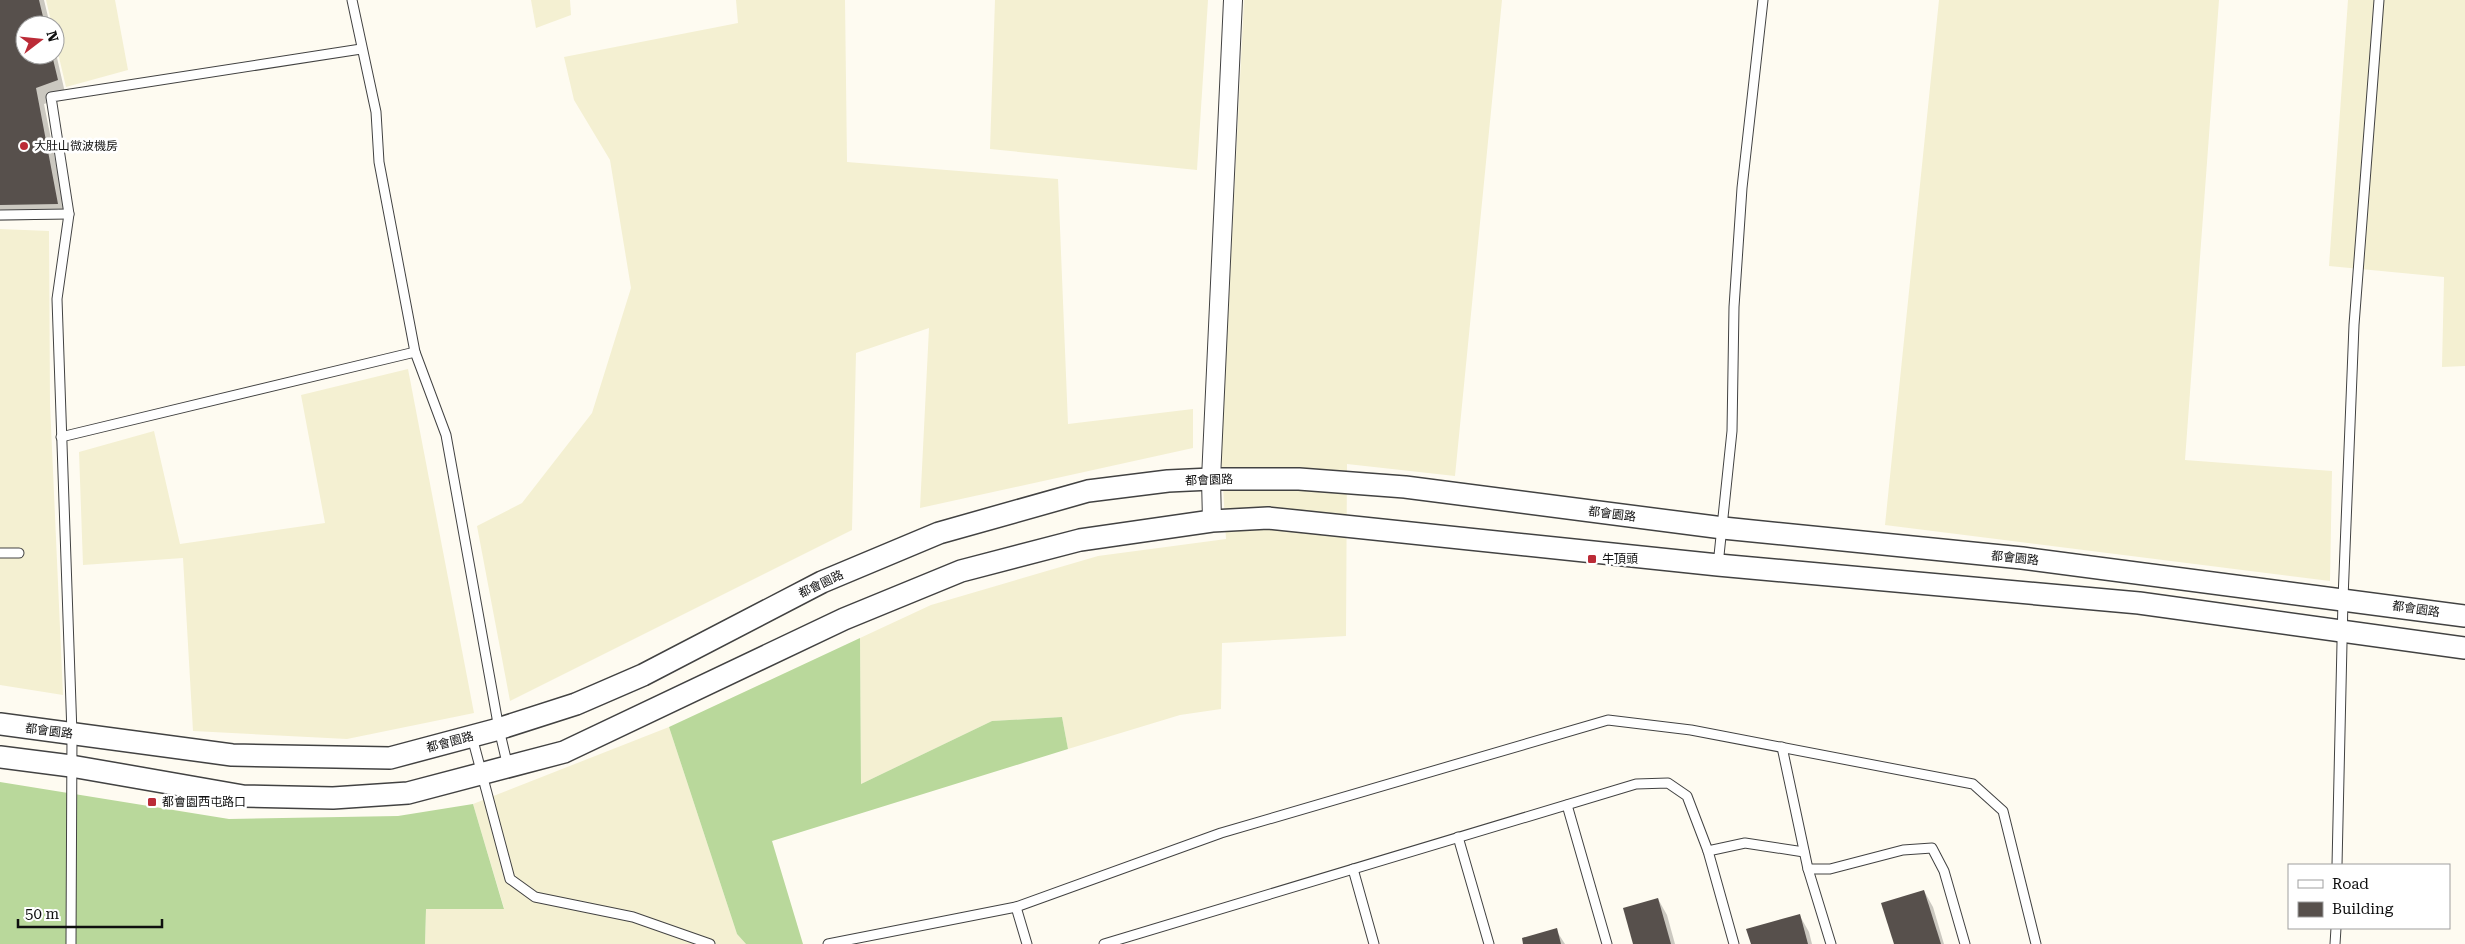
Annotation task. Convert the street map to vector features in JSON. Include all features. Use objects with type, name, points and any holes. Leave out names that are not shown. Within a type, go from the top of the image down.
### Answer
[{"type":"street","points":[[1212,521],[1211,479],[1233,0]]},
{"type":"street","name":"都會園路","points":[[0,724],[232,755],[390,758],[499,729],[576,704],[643,675],[822,582],[939,534],[1088,491],[1168,481],[1211,479],[1299,479],[1404,487],[1723,528],[2022,558],[2465,616]]},
{"type":"street","points":[[0,757],[71,766],[242,796],[334,798],[408,793],[564,752],[844,619],[961,571],[1080,540],[1212,521],[1277,519],[1718,565],[2139,603],[2465,648]]},
{"type":"lane","points":[[352,0],[376,112],[379,162],[415,352],[446,435],[499,729],[508,767]]},
{"type":"lane","points":[[1718,565],[1732,431],[1735,287],[1742,188],[1763,0]]},
{"type":"lane","points":[[2337,864],[2343,599],[2354,324],[2379,0]]},
{"type":"lane","points":[[71,944],[72,734],[57,299],[69,214],[50,97],[361,49]]},
{"type":"lane","points":[[0,215],[69,214]]},
{"type":"lane","points":[[61,437],[415,352]]},
{"type":"lane","points":[[0,553],[19,553]]},
{"type":"lane","points":[[828,944],[1016,907],[1221,833],[1608,720],[1692,730],[1973,784],[2003,811],[2036,944]]},
{"type":"lane","points":[[472,736],[510,879],[535,897],[633,917],[710,944]]},
{"type":"lane","points":[[1782,748],[1808,869],[1831,944]]},
{"type":"lane","points":[[1107,944],[1636,784],[1668,783],[1687,796],[1708,851],[1734,944]]},
{"type":"lane","points":[[1567,805],[1607,944]]},
{"type":"lane","points":[[1458,837],[1489,944]]},
{"type":"lane","points":[[1708,851],[1745,843],[1804,852]]},
{"type":"lane","points":[[1808,869],[1830,869],[1903,850],[1932,848],[1944,871],[1965,944]]},
{"type":"lane","points":[[1353,869],[1374,944]]},
{"type":"lane","points":[[1016,907],[1028,944]]},
{"type":"lane","points":[[2335,944],[2336,929]]},
{"type":"shaded area","points":[[46,0],[115,0],[128,70],[66,87],[61,65],[65,65],[65,15],[50,15]]},
{"type":"shaded area","points":[[531,0],[570,0],[571,15],[536,28]]},
{"type":"shaded area","points":[[736,0],[845,0],[847,162],[1058,179],[1068,424],[1193,409],[1193,448],[920,508],[929,328],[856,353],[852,530],[510,701],[477,526],[522,503],[592,413],[631,288],[610,160],[574,100],[564,57],[738,23]]},
{"type":"shaded area","points":[[995,0],[1208,0],[1197,170],[990,149]]},
{"type":"shaded area","points":[[1244,0],[1502,0],[1455,476],[1347,464],[1346,636],[1222,643],[1221,709],[1180,715],[1068,749],[1062,717],[992,721],[861,784],[860,638],[931,605],[1098,556],[1226,539],[1221,453]]},
{"type":"shaded area","points":[[1939,0],[2219,0],[2185,460],[2332,471],[2330,581],[1885,525]]},
{"type":"shaded area","points":[[2348,0],[2465,0],[2465,366],[2442,367],[2444,277],[2329,266]]},
{"type":"shaded area","points":[[0,229],[49,231],[50,404],[63,695],[0,685]]},
{"type":"shaded area","points":[[408,369],[474,713],[347,739],[193,731],[183,558],[83,565],[79,452],[154,431],[180,544],[325,523],[301,395]]},
{"type":"shaded area","points":[[669,727],[737,934],[746,944],[425,944],[426,909],[504,908],[473,804]]},
{"type":"green space","points":[[860,638],[861,784],[992,721],[1062,717],[1068,749],[772,841],[803,944],[746,944],[737,934],[669,727]]},
{"type":"green space","points":[[0,782],[229,819],[398,816],[473,804],[504,909],[426,909],[425,944],[0,944]]},
{"type":"building","name":"大肚山微波機房","points":[[0,0],[39,0],[43,15],[15,15],[15,65],[54,65],[58,80],[36,88],[58,204],[0,205]]},
{"type":"building","points":[[1924,890],[1941,944],[1894,944],[1881,903]]},
{"type":"building","points":[[1658,898],[1671,944],[1633,944],[1623,908]]},
{"type":"building","points":[[1800,914],[1808,944],[1751,944],[1746,929]]},
{"type":"building","points":[[1557,928],[1561,944],[1523,944],[1522,938]]},
{"type":"place","name":"大肚山微波機房","points":[[24,146]]},
{"type":"place","name":"牛頂頭","points":[[1592,559]]},
{"type":"place","name":"都會園西屯路口","points":[[152,802]]}]
